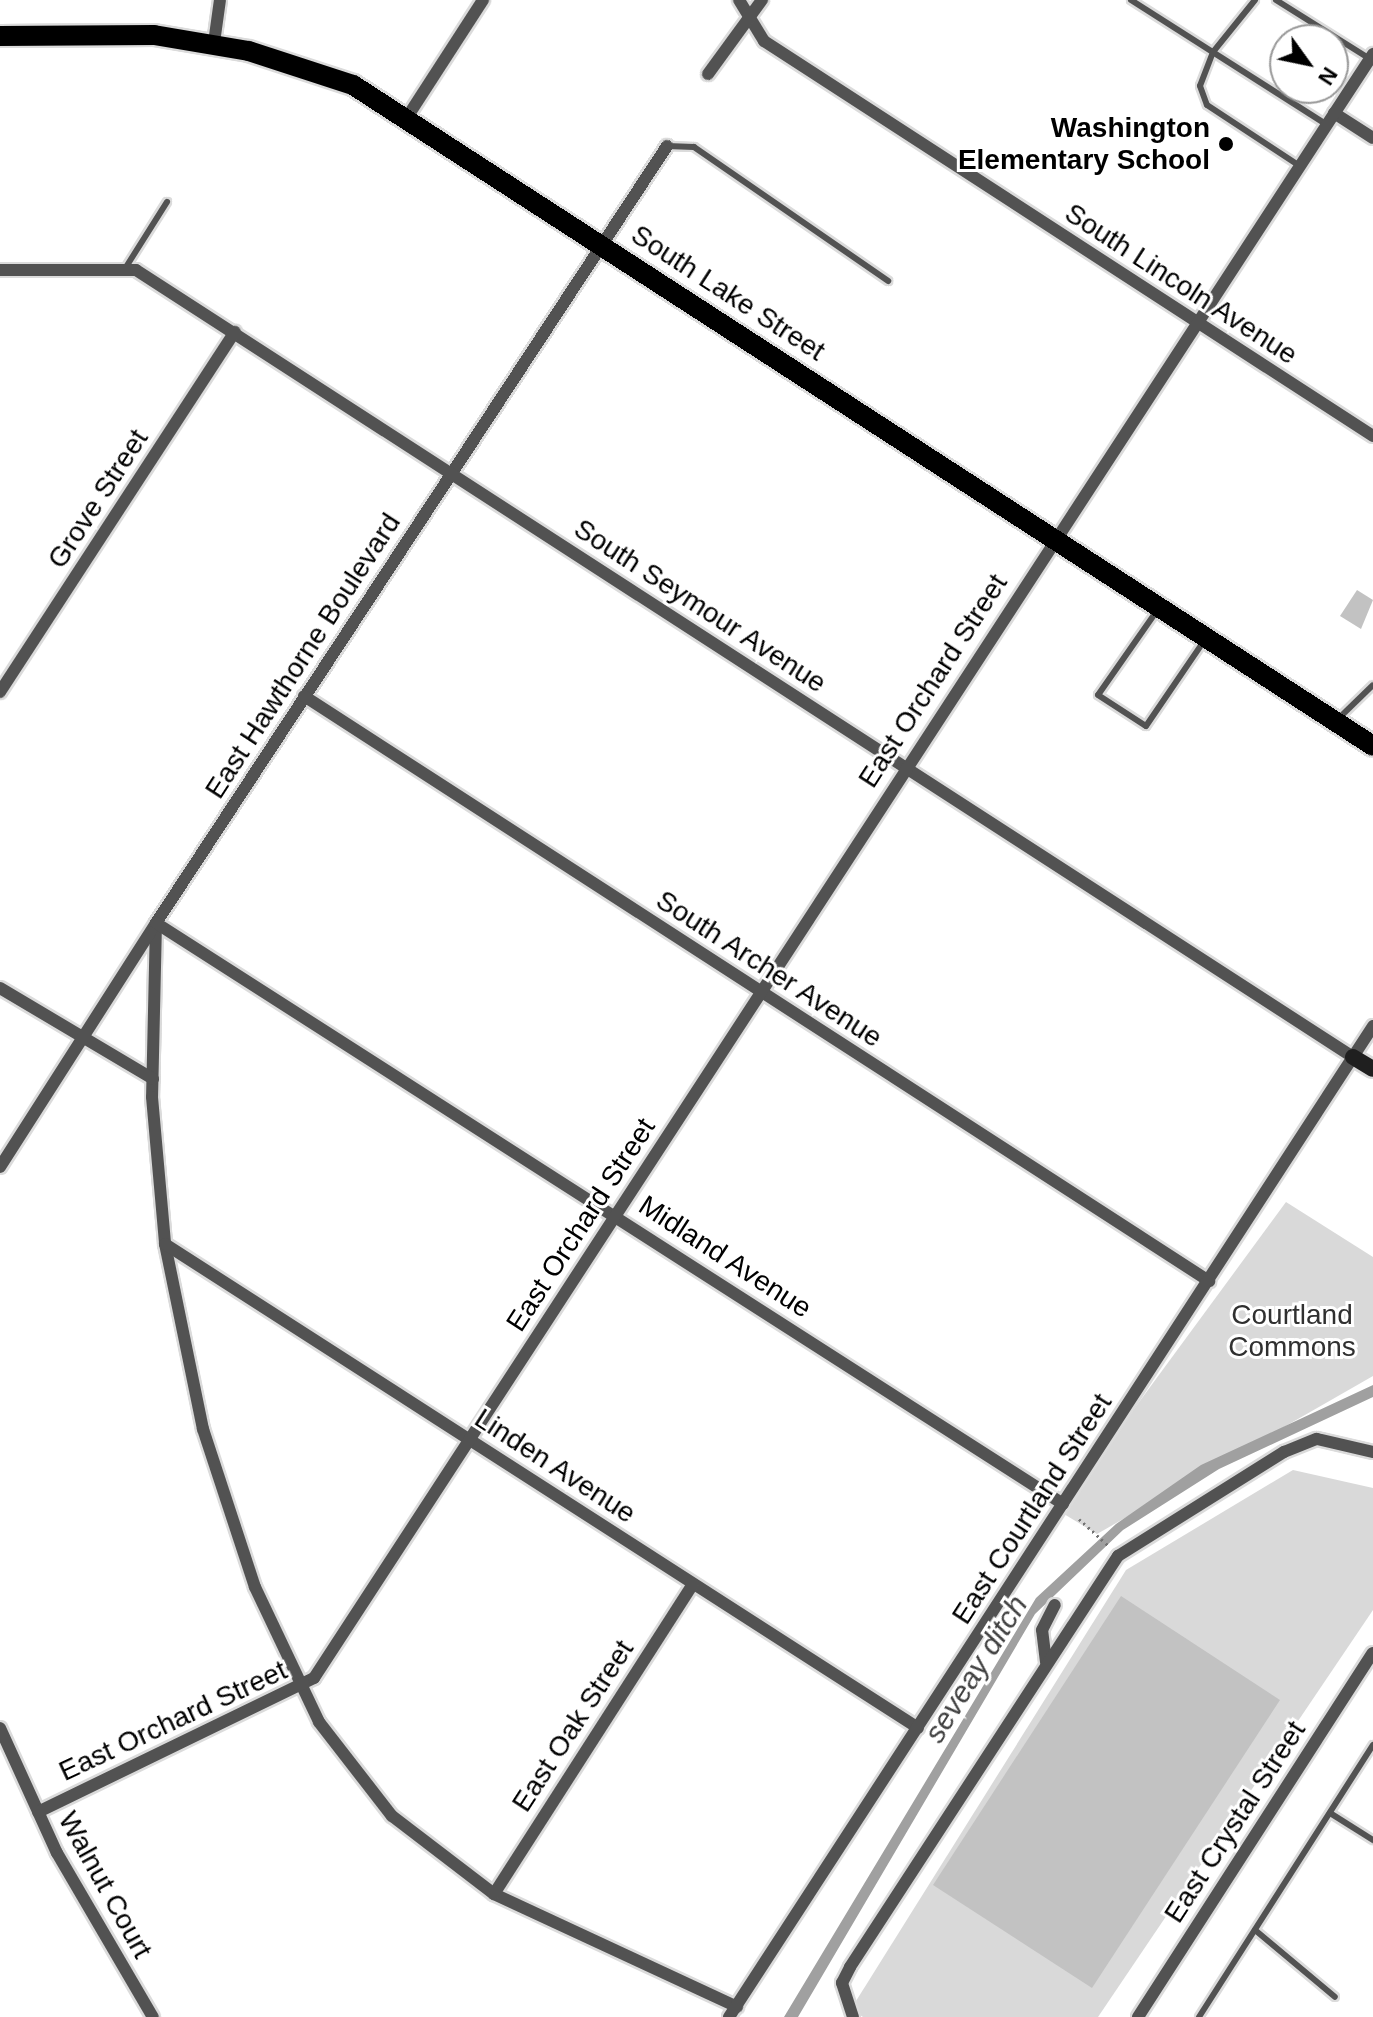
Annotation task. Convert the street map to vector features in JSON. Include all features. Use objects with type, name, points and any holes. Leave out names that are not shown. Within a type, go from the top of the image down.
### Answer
[{"type":"main road","name":"South Lake Street","points":[[0,36],[154,35],[214,43],[353,85],[1373,746]]},
{"type":"street","points":[[214,43],[220,0]]},
{"type":"street","points":[[406,119],[483,0]]},
{"type":"street","name":"South Lincoln Avenue","points":[[739,0],[764,41],[1373,436]]},
{"type":"street","points":[[708,74],[762,0]]},
{"type":"street","name":"East Orchard Street","points":[[38,1812],[302,1689],[470,1440],[1053,538],[1371,57]]},
{"type":"street","points":[[1331,119],[1373,138]]},
{"type":"street","name":"East Hawthorne Boulevard","points":[[0,1167],[304,696],[667,146]]},
{"type":"street","points":[[0,270],[126,267]]},
{"type":"street","name":"South Seymour Avenue","points":[[126,267],[235,332],[1353,1057]]},
{"type":"street","name":"Grove Street","points":[[0,692],[235,332]]},
{"type":"street","name":"South Archer Avenue","points":[[304,696],[1209,1281]]},
{"type":"street","points":[[156,923],[153,1079],[165,1244],[207,1443],[255,1587],[302,1689],[352,1770],[392,1816],[494,1894],[733,2012]]},
{"type":"street","name":"Midland Avenue","points":[[156,923],[1063,1504]]},
{"type":"street","points":[[0,988],[81,1040],[153,1079]]},
{"type":"street","name":"East Courtland Street","points":[[733,2012],[1373,1026]]},
{"type":"street","points":[[1353,1057],[1373,1069]]},
{"type":"street","name":"Linden Avenue","points":[[165,1244],[918,1728]]},
{"type":"street","points":[[853,2017],[842,1983],[850,1967],[1046,1662],[1118,1556],[1284,1452],[1317,1439],[1373,1452]]},
{"type":"street","name":"East Oak Street","points":[[494,1894],[693,1584]]},
{"type":"street","points":[[1046,1662],[1042,1630],[1055,1605]]},
{"type":"street","name":"East Crystal Street","points":[[1138,2017],[1368,1671],[1373,1653]]},
{"type":"street","name":"Walnut Court","points":[[0,1728],[38,1812],[153,2017]]},
{"type":"lane","points":[[1131,0],[1213,52],[1331,119]]},
{"type":"lane","points":[[1255,0],[1213,52],[1200,86],[1207,105],[1300,166]]},
{"type":"lane","points":[[1276,0],[1371,57]]},
{"type":"lane","points":[[667,146],[694,147],[888,281]]},
{"type":"lane","points":[[126,267],[167,202]]},
{"type":"lane","points":[[1159,607],[1098,695],[1110,703],[1146,726],[1206,638]]},
{"type":"lane","points":[[1335,722],[1356,694],[1373,685]]},
{"type":"lane","points":[[1199,2017],[1373,1745]]},
{"type":"lane","points":[[1330,1813],[1373,1840]]},
{"type":"lane","points":[[1255,1930],[1335,1997]]},
{"type":"path","points":[[1079,1519],[1118,1556]]},
{"type":"green space","name":"Courtland Commons","points":[[1286,1202],[1373,1257],[1373,1376],[1097,1534],[1059,1511]]},
{"type":"green space","points":[[1293,1470],[1373,1488],[1373,1610],[1098,2017],[863,2017],[851,2009],[1126,1570]]},
{"type":"shaded area","points":[[1373,1385],[1373,1397],[1219,1469],[1123,1530],[1035,1614],[798,2017],[784,2017],[1036,1598],[1116,1524],[1201,1465]]},
{"type":"building","points":[[1357,590],[1373,600],[1361,629],[1340,616]]},
{"type":"building","points":[[1121,1596],[1280,1700],[1092,1988],[933,1885]]},
{"type":"place","name":"Washington Elementary School","points":[[1226,144]]},
{"type":"water label","name":"seveay ditch","points":[[976,1669]]}]
